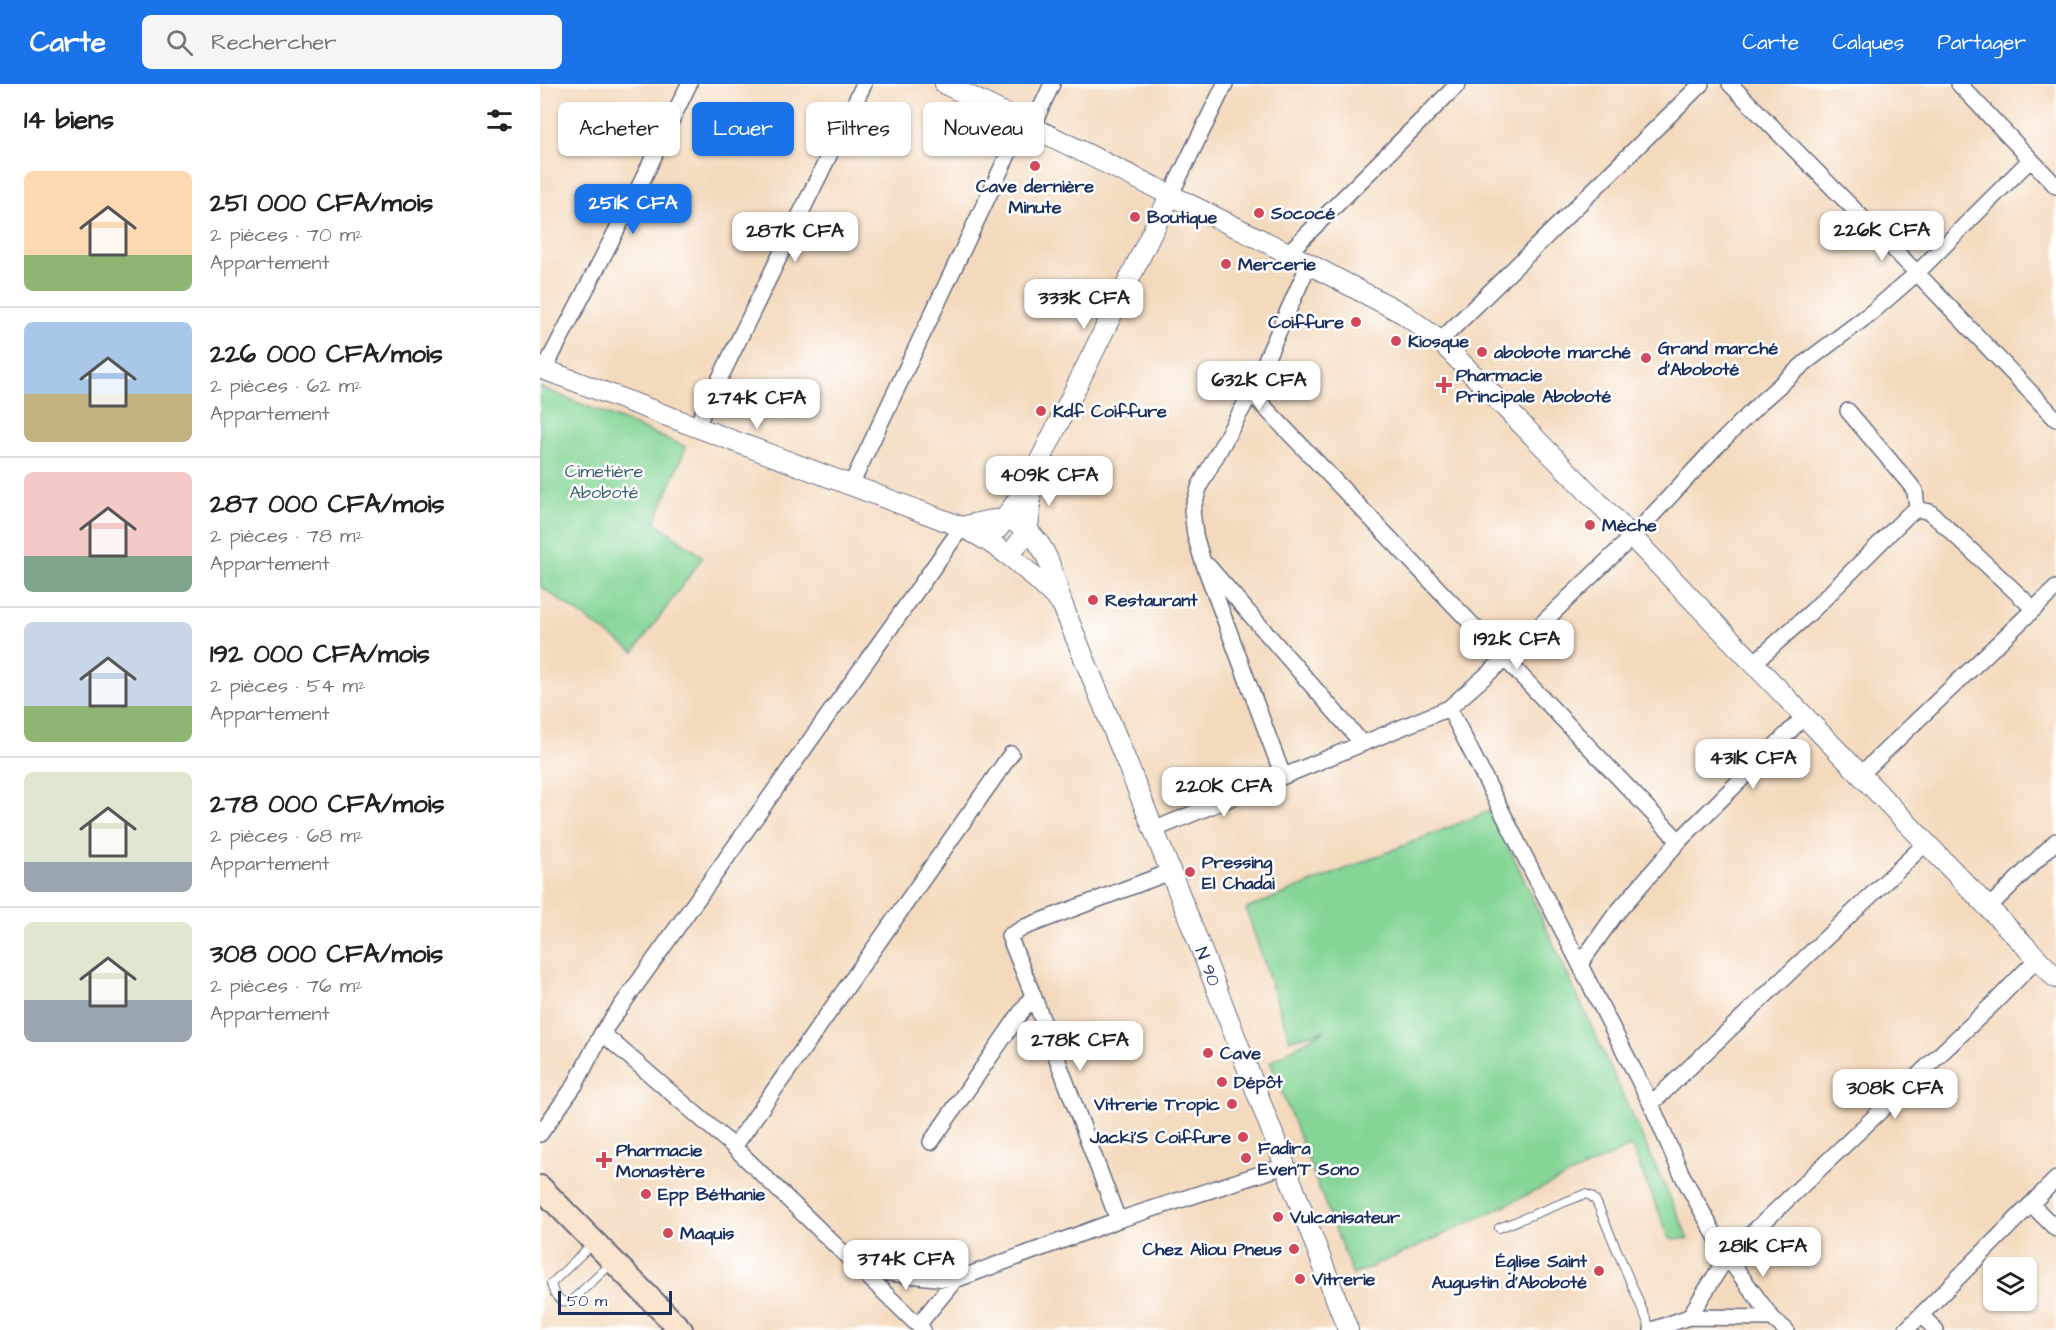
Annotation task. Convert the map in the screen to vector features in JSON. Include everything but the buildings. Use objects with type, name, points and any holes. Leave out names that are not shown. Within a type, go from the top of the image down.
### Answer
[{"type":"main road","points":[[540,1187],[681,1330]]},
{"type":"street","points":[[542,369],[639,187],[689,84]]},
{"type":"street","points":[[696,427],[864,84]]},
{"type":"street","points":[[945,84],[981,102]]},
{"type":"street","points":[[1041,102],[1052,84]]},
{"type":"street","points":[[1030,481],[1027,531],[1018,546],[1001,549],[996,532],[1030,481],[1225,84]]},
{"type":"street","points":[[1288,253],[1458,84]]},
{"type":"street","points":[[1440,341],[1701,84]]},
{"type":"street","points":[[1730,84],[1917,273],[2056,419]]},
{"type":"street","points":[[1959,84],[2056,186]]},
{"type":"street","points":[[1044,133],[1310,264],[1404,314],[1440,341],[1754,663],[2056,978]]},
{"type":"street","points":[[850,485],[1012,156]]},
{"type":"street","points":[[1153,830],[1449,708],[1506,658],[1632,537],[1713,449],[1762,401],[1806,362],[1871,313],[1917,273],[2030,160]]},
{"type":"street","points":[[1282,776],[1202,560],[1195,535],[1192,511],[1200,485],[1251,393],[1310,264]]},
{"type":"street","name":"N 90","points":[[542,369],[962,527],[1001,549],[1062,604]]},
{"type":"street","points":[[1251,393],[1679,841]]},
{"type":"street","points":[[1848,411],[1915,491],[1917,509]]},
{"type":"street","points":[[1754,663],[1812,611],[1907,516],[1917,509],[1930,512],[2034,609]]},
{"type":"street","points":[[540,1134],[575,1085],[602,1033],[962,527],[1004,519]]},
{"type":"street","name":"N 90","points":[[1004,519],[1016,523],[1027,531],[1038,542],[1047,558],[1062,604],[1170,872],[1348,1330]]},
{"type":"street","points":[[1202,560],[1362,743]]},
{"type":"street","points":[[1860,775],[2056,588]]},
{"type":"street","points":[[1449,708],[1651,1104],[1681,1173],[1727,1257],[1772,1318],[1786,1330]]},
{"type":"street","points":[[1580,964],[1614,916],[1679,841],[1804,717]]},
{"type":"street","points":[[734,1147],[1011,754]]},
{"type":"street","points":[[1989,907],[2056,841]]},
{"type":"street","points":[[1651,1104],[1926,843]]},
{"type":"street","points":[[1118,1220],[1009,936],[1025,927],[1170,872]]},
{"type":"street","points":[[1689,1317],[1727,1257],[2038,958]]},
{"type":"street","points":[[931,1142],[1033,995]]},
{"type":"street","points":[[602,1033],[734,1147],[920,1328],[955,1280]]},
{"type":"street","points":[[861,1270],[955,1280],[1118,1220],[1285,1166]]},
{"type":"street","points":[[1906,1330],[2056,1179]]},
{"type":"street","points":[[2031,1204],[2056,1228]]},
{"type":"street","points":[[1921,1315],[1936,1330]]},
{"type":"street","points":[[1651,1330],[1689,1317],[1772,1318]]},
{"type":"lane","points":[[1499,1228],[1585,1194],[1591,1196],[1596,1201],[1651,1330]]},
{"type":"lane","points":[[594,1242],[551,1284],[554,1293],[561,1301],[570,1302],[614,1261]]},
{"type":"green space","name":"Cimetière Aboboté","points":[[540,387],[686,447],[655,522],[703,557],[634,652],[540,586]]},
{"type":"green space","points":[[1492,810],[1689,1239],[1670,1239],[1631,1146],[1353,1275],[1270,1062],[1325,1030],[1290,1040],[1246,909]]},
{"type":"place","name":"Cave dernière Minute","points":[[1035,166]]},
{"type":"place","name":"Sococé","points":[[1259,213]]},
{"type":"place","name":"Boutique","points":[[1135,217]]},
{"type":"place","name":"Mercerie","points":[[1226,264]]},
{"type":"place","name":"Coiffure","points":[[1356,322]]},
{"type":"place","name":"Kiosque","points":[[1396,341]]},
{"type":"place","name":"abobote marché","points":[[1482,352]]},
{"type":"place","name":"Grand marché d’Aboboté","points":[[1646,358]]},
{"type":"place","name":"Pharmacie Principale Aboboté","points":[[1444,385]]},
{"type":"place","name":"Kdf Coiffure","points":[[1041,411]]},
{"type":"place","name":"Mèche","points":[[1590,525]]},
{"type":"place","name":"Restaurant","points":[[1093,600]]},
{"type":"place","name":"Pressing El Chadai","points":[[1190,872]]},
{"type":"place","name":"Cave","points":[[1208,1053]]},
{"type":"place","name":"Dépôt","points":[[1222,1082]]},
{"type":"place","name":"Vitrerie Tropic","points":[[1232,1104]]},
{"type":"place","name":"Jacki'S Coiffure","points":[[1243,1137]]},
{"type":"place","name":"Fadira Even'T Sono","points":[[1246,1158]]},
{"type":"place","name":"Pharmacie Monastère","points":[[604,1160]]},
{"type":"place","name":"Epp Béthanie","points":[[646,1194]]},
{"type":"place","name":"Vulcanisateur","points":[[1278,1217]]},
{"type":"place","name":"Maquis","points":[[668,1233]]},
{"type":"place","name":"Chez Aliou Pneus","points":[[1294,1249]]},
{"type":"place","name":"Église Saint Augustin d’Aboboté","points":[[1599,1271]]},
{"type":"place","name":"Vitrerie","points":[[1300,1279]]}]
